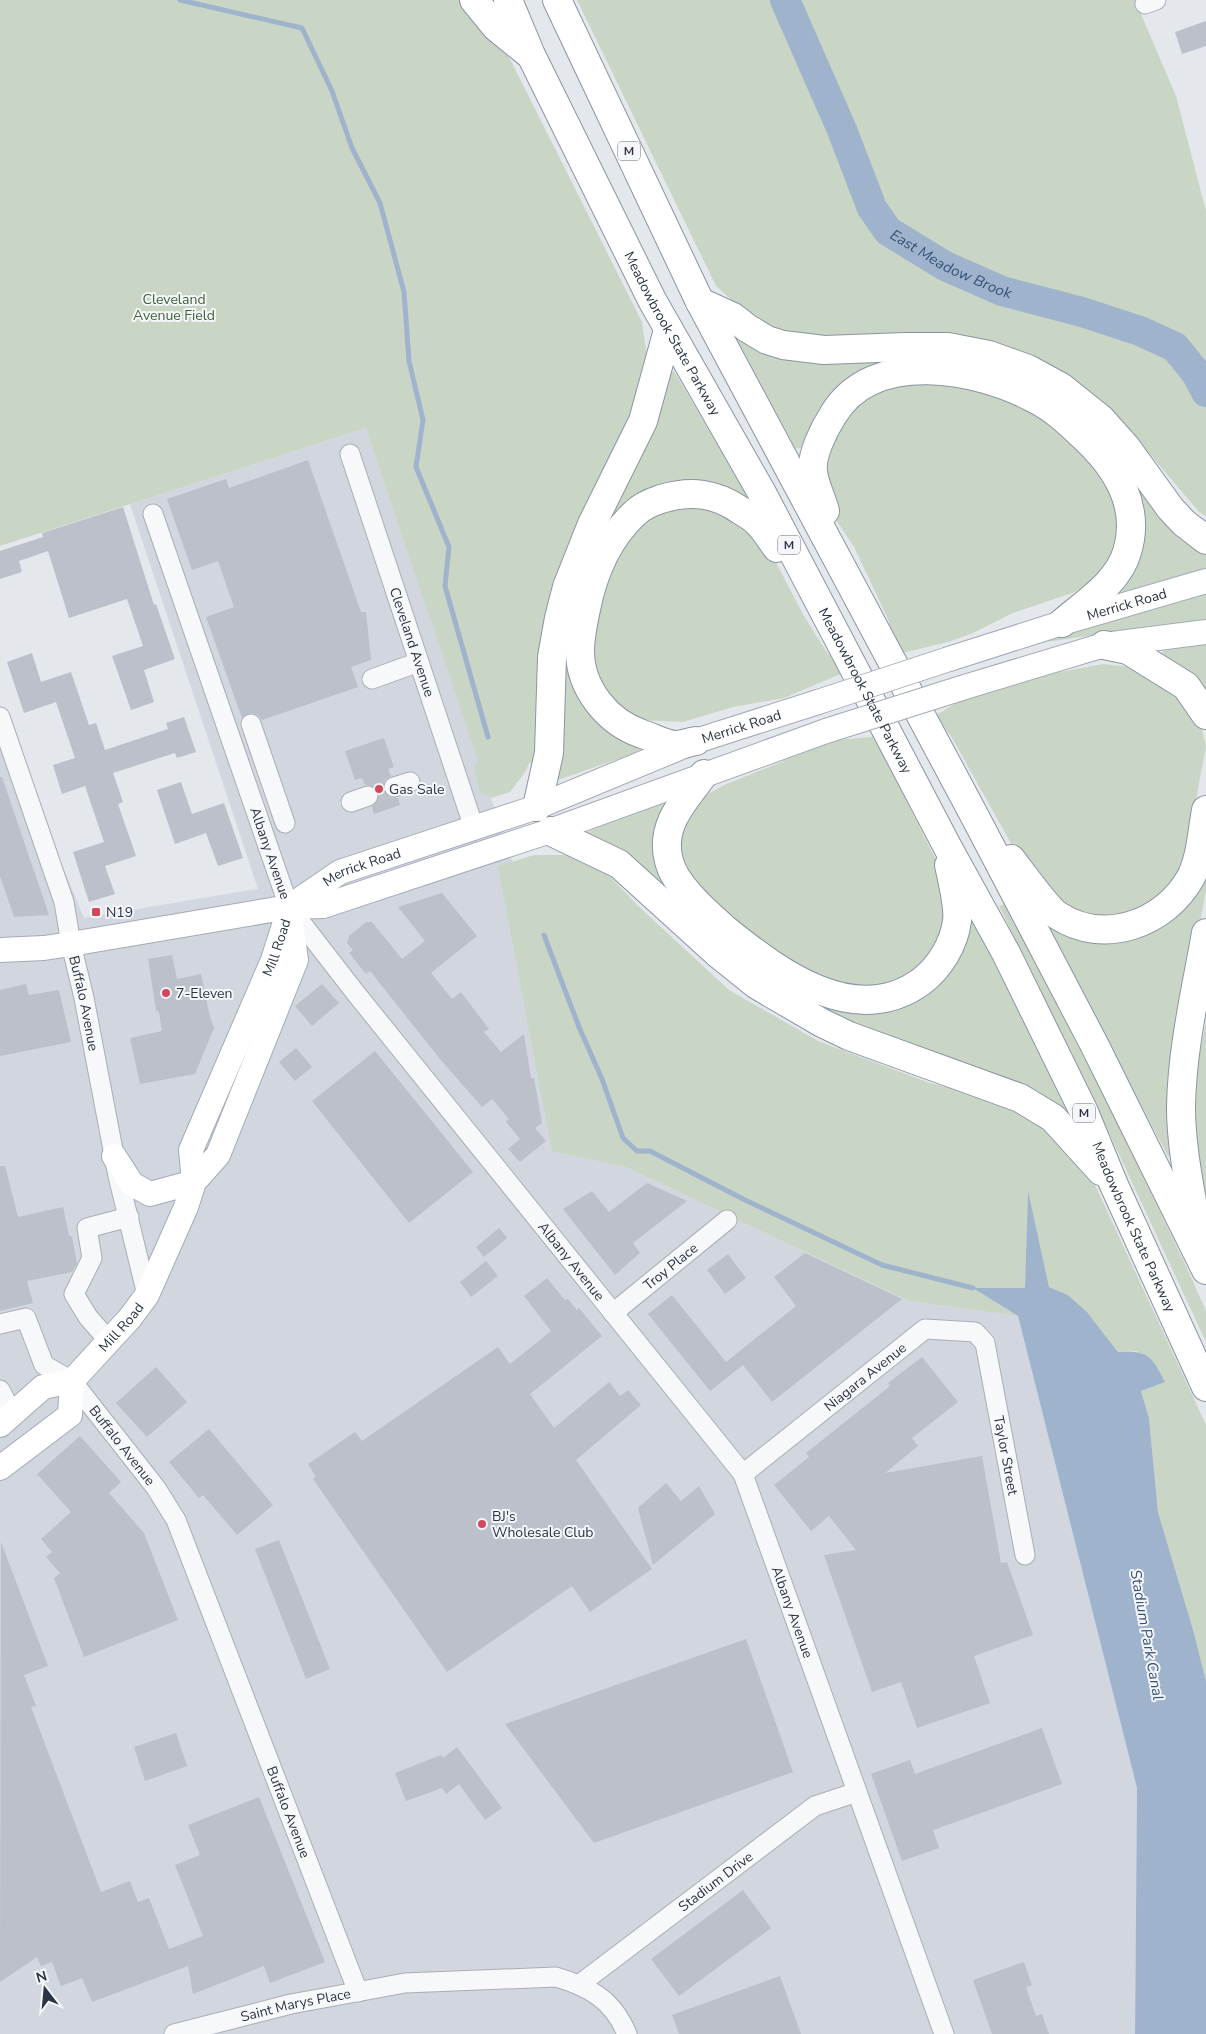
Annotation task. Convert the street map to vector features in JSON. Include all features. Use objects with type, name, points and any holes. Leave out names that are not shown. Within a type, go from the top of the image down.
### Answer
[{"type":"highway","points":[[474,0],[496,26],[531,55]]},
{"type":"highway","name":"Meadowbrook State Parkway","points":[[508,0],[531,55],[668,330],[762,493],[1010,962],[1084,1112],[1114,1185],[1206,1387]]},
{"type":"highway","name":"M","points":[[557,0],[700,302],[1095,1046],[1204,1266]]},
{"type":"highway","points":[[700,302],[733,317],[767,340],[783,345],[824,350],[948,347],[989,355],[1028,369],[1061,387],[1101,420],[1126,448],[1170,508],[1184,523],[1206,540]]},
{"type":"highway","points":[[537,807],[548,753],[552,657],[567,587],[592,524],[643,421],[668,330]]},
{"type":"highway","points":[[848,581],[813,471],[820,435],[838,406],[858,389],[880,378],[903,371],[944,370],[984,378],[1035,398],[1060,414],[1103,455],[1118,477],[1130,508],[1132,527],[1127,553],[1114,578],[1062,623]]},
{"type":"highway","points":[[696,741],[675,745],[632,730],[609,715],[594,697],[586,680],[580,653],[581,634],[589,594],[600,563],[616,532],[636,511],[652,502],[676,495],[693,493],[714,496],[728,502],[756,520],[817,600]]},
{"type":"highway","points":[[1104,645],[1128,650],[1186,686],[1206,715]]},
{"type":"highway","points":[[704,774],[672,818],[668,834],[668,860],[677,880],[710,916],[750,949],[776,967],[821,991],[846,999],[872,1001],[893,997],[929,976],[941,961],[952,941],[958,919],[947,846]]},
{"type":"highway","points":[[973,814],[1055,914],[1074,924],[1095,930],[1124,928],[1150,919],[1166,908],[1179,894],[1191,876],[1196,862],[1206,810]]},
{"type":"highway","points":[[550,831],[619,864],[716,952],[757,985],[781,1000],[849,1036],[1020,1098],[1053,1118],[1114,1185]]},
{"type":"highway","points":[[1204,1266],[1183,1138],[1181,1107],[1184,1055],[1206,933]]},
{"type":"main road","name":"Merrick Road","points":[[289,907],[340,872],[537,807],[696,741],[1062,623],[1206,581]]},
{"type":"main road","name":"Merrick Road","points":[[0,950],[44,948],[289,907],[323,906],[550,831],[826,730],[1104,645],[1206,632]]},
{"type":"main road","name":"Mill Road","points":[[72,1381],[130,1318],[147,1295],[186,1206],[194,1182],[191,1150],[273,960],[289,907]]},
{"type":"main road","points":[[114,1156],[132,1184],[150,1194],[194,1182]]},
{"type":"main road","points":[[0,1468],[70,1415],[72,1381],[43,1387],[6,1420]]},
{"type":"street","name":"Cleveland Avenue","points":[[350,454],[474,828]]},
{"type":"street","name":"Albany Avenue","points":[[153,514],[289,907],[350,986],[743,1474],[944,2034]]},
{"type":"street","points":[[372,678],[419,662]]},
{"type":"street","name":"Buffalo Avenue","points":[[0,717],[64,902],[70,944],[84,998],[114,1156],[147,1295]]},
{"type":"street","points":[[251,724],[285,822]]},
{"type":"street","points":[[109,1341],[88,1317],[74,1294],[92,1258],[87,1228],[129,1217]]},
{"type":"street","name":"Troy Place","points":[[613,1313],[727,1220]]},
{"type":"street","points":[[0,1324],[26,1318],[44,1365],[72,1381]]},
{"type":"street","name":"Niagara Avenue","points":[[743,1474],[925,1329],[975,1332],[985,1343],[988,1357]]},
{"type":"street","name":"Taylor Street","points":[[988,1357],[1025,1555]]},
{"type":"street","name":"Buffalo Avenue","points":[[72,1381],[156,1488],[176,1520],[358,1992]]},
{"type":"street","points":[[0,1390],[6,1420]]},
{"type":"street","name":"Stadium Drive","points":[[580,1984],[815,1806],[857,1792]]},
{"type":"street","points":[[358,1992],[405,1983],[556,1977],[580,1984],[596,1993],[609,2005],[627,2034]]},
{"type":"street","name":"Saint Marys Place","points":[[174,2034],[291,2004],[358,1992]]},
{"type":"shaded area","points":[[366,428],[516,872],[552,1150],[626,1167],[909,1301],[1018,1316],[1137,1788],[1135,2034],[0,2034],[0,715],[84,918],[258,889],[130,504]]},
{"type":"green space","name":"Cleveland Avenue Field","points":[[0,0],[464,0],[510,59],[642,322],[648,364],[639,405],[586,513],[537,764],[529,763],[526,771],[510,792],[491,798],[480,792],[474,767],[478,761],[366,428],[0,546]]},
{"type":"green space","points":[[577,0],[1135,0],[1176,96],[1206,211],[1206,516],[1199,512],[1115,413],[1052,370],[803,339],[752,318],[716,286]]},
{"type":"green space","points":[[731,322],[757,342],[792,354],[819,357],[931,353],[972,356],[1017,372],[1054,391],[1100,426],[1152,495],[1184,532],[1206,548],[1206,568],[1097,600],[1114,585],[1132,558],[1139,531],[1136,503],[1124,470],[1096,433],[1051,396],[1018,379],[973,365],[930,361],[884,365],[849,384],[822,412],[805,447],[793,449],[725,325]]},
{"type":"green space","points":[[674,371],[759,516],[725,490],[617,515],[573,660],[642,743],[641,749],[635,753],[555,781],[566,619],[664,374]]},
{"type":"green space","points":[[899,377],[1001,389],[1090,452],[1123,507],[1121,542],[1106,572],[1075,592],[1013,613],[973,633],[948,642],[898,654],[888,619],[854,547],[827,506],[825,444],[852,398]]},
{"type":"green space","points":[[654,506],[725,506],[771,553],[804,616],[826,651],[843,673],[784,698],[733,707],[683,722],[641,720],[621,714],[593,680],[588,638],[622,534]]},
{"type":"green space","points":[[1206,591],[1206,619],[1039,643]]},
{"type":"green space","points":[[1206,643],[1206,698],[1158,656],[1167,648]]},
{"type":"green space","points":[[1103,664],[1149,669],[1177,685],[1200,721],[1206,747],[1183,868],[1159,897],[1135,913],[1100,916],[1059,906],[1022,863],[951,736],[935,716],[972,693],[1018,680]]},
{"type":"green space","points":[[880,731],[886,760],[943,874],[947,930],[930,964],[899,985],[866,991],[827,984],[740,927],[678,866],[679,832],[686,816],[706,795],[724,785],[806,750],[835,740],[871,737]]},
{"type":"green space","points":[[666,796],[671,802],[659,840],[728,943],[895,1003],[971,917],[1008,985],[1071,1117],[1065,1119],[799,1001],[586,833]]},
{"type":"green space","points":[[1206,843],[1206,891],[1177,1039],[1173,1153],[1168,1156],[1034,904],[1143,931]]},
{"type":"green space","points":[[534,855],[573,855],[603,869],[636,904],[729,990],[818,1041],[930,1083],[1006,1102],[1056,1130],[1084,1161],[1206,1425],[1206,1681],[1194,1633],[1158,1512],[1149,1418],[1141,1391],[1164,1382],[1137,1351],[1118,1352],[1087,1312],[1068,1295],[1049,1287],[1028,1194],[1025,1288],[974,1288],[1018,1316],[909,1301],[626,1167],[552,1151],[498,866]]},
{"type":"green space","points":[[1005,904],[1123,1134],[1185,1264],[1206,1311],[1206,1342],[1111,1137],[999,906]]},
{"type":"green space","points":[[1206,1022],[1206,1209],[1189,1109]]},
{"type":"water","name":"Stadium Park Canal","points":[[1028,1191],[1049,1287],[1068,1295],[1087,1312],[1118,1352],[1136,1352],[1148,1356],[1165,1382],[1141,1391],[1149,1418],[1158,1512],[1194,1633],[1206,1681],[1206,2034],[1135,2034],[1137,1788],[1018,1316],[973,1288],[1025,1288]]},
{"type":"building","points":[[1206,21],[1206,46],[1182,54],[1175,32]]},
{"type":"building","points":[[308,460],[361,612],[366,612],[371,660],[351,667],[358,687],[262,720],[253,713],[247,714],[242,718],[206,617],[234,607],[218,561],[192,570],[167,499],[226,479],[229,488]]},
{"type":"building","points":[[123,507],[154,605],[156,604],[175,659],[144,670],[154,702],[131,710],[112,656],[143,646],[127,599],[69,618],[48,551],[19,561],[22,572],[0,579],[0,551],[43,537],[42,533]]},
{"type":"building","points":[[32,653],[41,682],[71,672],[89,725],[96,723],[105,750],[168,729],[166,723],[184,717],[196,752],[177,758],[175,753],[113,773],[123,802],[118,804],[136,856],[105,866],[115,894],[89,902],[73,852],[104,842],[85,786],[62,794],[53,765],[75,758],[56,702],[24,713],[7,662]]},
{"type":"building","points":[[384,738],[394,767],[388,769],[391,776],[385,780],[383,790],[387,796],[398,798],[400,805],[374,814],[372,807],[379,799],[378,792],[371,785],[365,785],[362,778],[355,780],[345,751]]},
{"type":"building","points":[[0,777],[2,777],[49,915],[14,917],[0,876]]},
{"type":"building","points":[[181,782],[192,814],[224,803],[243,858],[218,866],[206,833],[175,844],[157,790]]},
{"type":"building","points":[[442,893],[477,936],[431,973],[452,999],[461,992],[489,1029],[484,1032],[501,1052],[524,1034],[531,1078],[534,1078],[542,1123],[535,1128],[546,1141],[520,1162],[508,1149],[520,1139],[506,1122],[509,1119],[492,1099],[482,1107],[440,1059],[370,971],[366,974],[349,953],[353,950],[347,943],[349,936],[366,922],[372,922],[402,959],[425,941],[398,907]]},
{"type":"building","points":[[172,955],[177,979],[201,974],[214,1028],[195,1074],[140,1084],[130,1038],[162,1031],[159,1012],[156,1010],[148,959]]},
{"type":"building","points":[[26,984],[29,995],[59,990],[71,1042],[0,1056],[0,990]]},
{"type":"building","points":[[322,984],[339,1003],[312,1026],[295,1006]]},
{"type":"building","points":[[296,1048],[312,1067],[295,1081],[279,1062]]},
{"type":"building","points":[[375,1051],[473,1172],[409,1223],[312,1101]]},
{"type":"building","points":[[0,1166],[5,1166],[18,1217],[63,1207],[77,1263],[72,1272],[27,1281],[33,1303],[0,1311]]},
{"type":"building","points":[[647,1183],[687,1201],[633,1243],[640,1253],[615,1275],[563,1209],[592,1191],[609,1212]]},
{"type":"building","points":[[499,1228],[507,1238],[484,1257],[476,1247]]},
{"type":"building","points":[[805,1253],[902,1299],[772,1402],[743,1365],[710,1391],[648,1314],[672,1295],[726,1362],[796,1306],[774,1277]]},
{"type":"building","points":[[728,1254],[746,1278],[725,1294],[707,1270]]},
{"type":"building","points":[[486,1261],[498,1276],[471,1297],[460,1282]]},
{"type":"building","name":"BJ's Wholesale Club","points":[[547,1278],[565,1300],[568,1299],[577,1310],[579,1308],[602,1336],[530,1394],[554,1428],[609,1382],[620,1396],[628,1390],[641,1405],[576,1460],[652,1569],[590,1612],[572,1586],[447,1672],[313,1479],[316,1477],[308,1464],[355,1432],[362,1441],[498,1347],[510,1364],[551,1331],[524,1296]]},
{"type":"building","points":[[922,1357],[958,1402],[912,1438],[918,1446],[885,1473],[982,1456],[1001,1563],[1007,1562],[1033,1635],[974,1656],[990,1703],[917,1728],[901,1682],[872,1692],[824,1555],[856,1550],[829,1516],[811,1531],[774,1485],[809,1457],[806,1453],[890,1386],[888,1383]]},
{"type":"building","points":[[156,1367],[187,1402],[147,1437],[116,1403]]},
{"type":"building","points":[[209,1429],[273,1505],[237,1535],[203,1495],[199,1498],[169,1462]]},
{"type":"building","points":[[80,1436],[121,1482],[109,1493],[144,1533],[178,1620],[84,1657],[54,1578],[60,1573],[46,1557],[52,1552],[41,1539],[71,1512],[37,1474]]},
{"type":"building","points":[[666,1483],[681,1501],[699,1486],[715,1514],[653,1565],[638,1508]]},
{"type":"building","points":[[279,1540],[330,1669],[306,1679],[255,1549]]},
{"type":"building","points":[[1,1542],[48,1666],[24,1675],[36,1706],[31,1707],[101,1892],[130,1881],[138,1902],[149,1898],[169,1949],[203,1936],[175,1865],[200,1855],[188,1825],[259,1797],[325,1962],[270,1983],[264,1966],[193,1994],[188,1966],[92,2002],[82,1978],[61,1986],[52,1962],[41,1966],[37,1957],[0,1982]]},
{"type":"building","points":[[746,1639],[793,1772],[594,1843],[505,1724]]},
{"type":"building","points":[[1042,1728],[1062,1784],[933,1830],[939,1848],[902,1861],[871,1774],[910,1760],[915,1774]]},
{"type":"building","points":[[176,1733],[187,1766],[145,1781],[134,1747]]},
{"type":"building","points":[[457,1747],[502,1808],[485,1820],[459,1784],[446,1794],[442,1788],[406,1801],[395,1773],[441,1755],[443,1758]]},
{"type":"building","points":[[743,1890],[771,1928],[679,1996],[651,1959]]},
{"type":"building","points":[[1024,1962],[1032,1985],[1026,1987],[1036,2016],[1042,2014],[1049,2034],[992,2034],[973,1980]]},
{"type":"building","points":[[780,1976],[801,2034],[679,2034],[672,2015]]},
{"type":"waterway","points":[[180,0],[302,28],[332,91],[352,148],[380,203],[404,292],[409,361],[423,420],[416,467],[449,547],[445,586],[488,737]]},
{"type":"waterway","name":"East Meadow Brook","points":[[785,0],[842,130],[872,208],[888,231],[945,266],[1002,291],[1082,312],[1140,331],[1175,347],[1196,373],[1206,392]]},
{"type":"waterway","points":[[544,935],[579,1027],[602,1079],[623,1138],[637,1151],[650,1151],[745,1200],[882,1265],[973,1288]]},
{"type":"tunnel","points":[[368,796],[394,787]]},
{"type":"place","name":"Gas Sale","points":[[379,789]]},
{"type":"place","name":"N19","points":[[96,912]]},
{"type":"place","name":"7-Eleven","points":[[166,993]]},
{"type":"place","name":"BJ's Wholesale Club","points":[[482,1524]]}]
